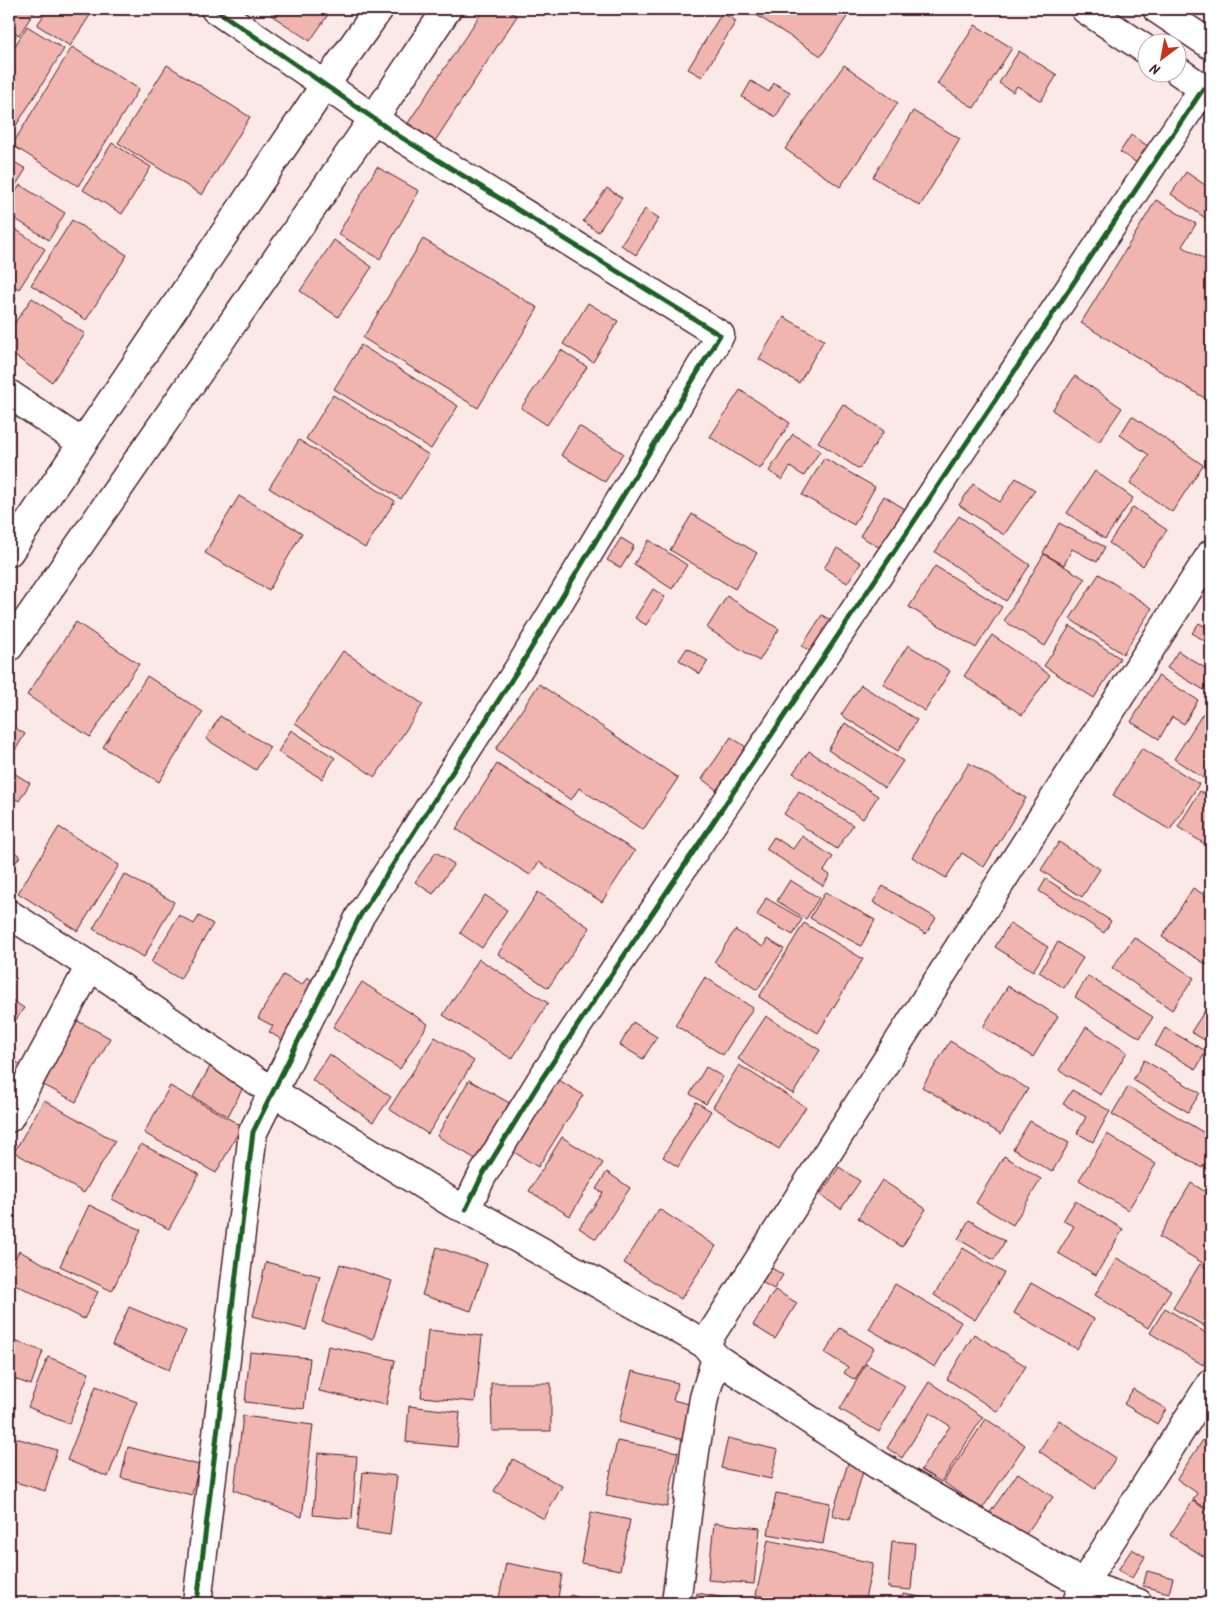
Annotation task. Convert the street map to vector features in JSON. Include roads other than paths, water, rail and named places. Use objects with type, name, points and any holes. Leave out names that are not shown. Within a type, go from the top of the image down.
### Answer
[{"type":"main road","points":[[197,1603],[253,1132],[360,916],[521,665],[720,335],[442,163],[324,85],[215,9]]},
{"type":"main road","points":[[9,552],[324,85],[379,9]]},
{"type":"main road","points":[[9,647],[374,118],[446,9]]},
{"type":"main road","points":[[1085,9],[1138,44]]},
{"type":"main road","points":[[1157,9],[1211,46]]},
{"type":"main road","points":[[466,1209],[482,1176],[541,1080],[1207,91],[1188,78]]},
{"type":"main road","points":[[9,394],[82,443]]},
{"type":"main road","points":[[676,1603],[695,1451],[711,1351],[1211,554]]},
{"type":"main road","points":[[9,914],[90,966],[274,1092],[454,1204],[466,1209],[711,1351],[878,1465],[1080,1594],[1138,1603]]},
{"type":"main road","points":[[9,1118],[90,966]]},
{"type":"main road","points":[[1080,1594],[1211,1383]]}]
